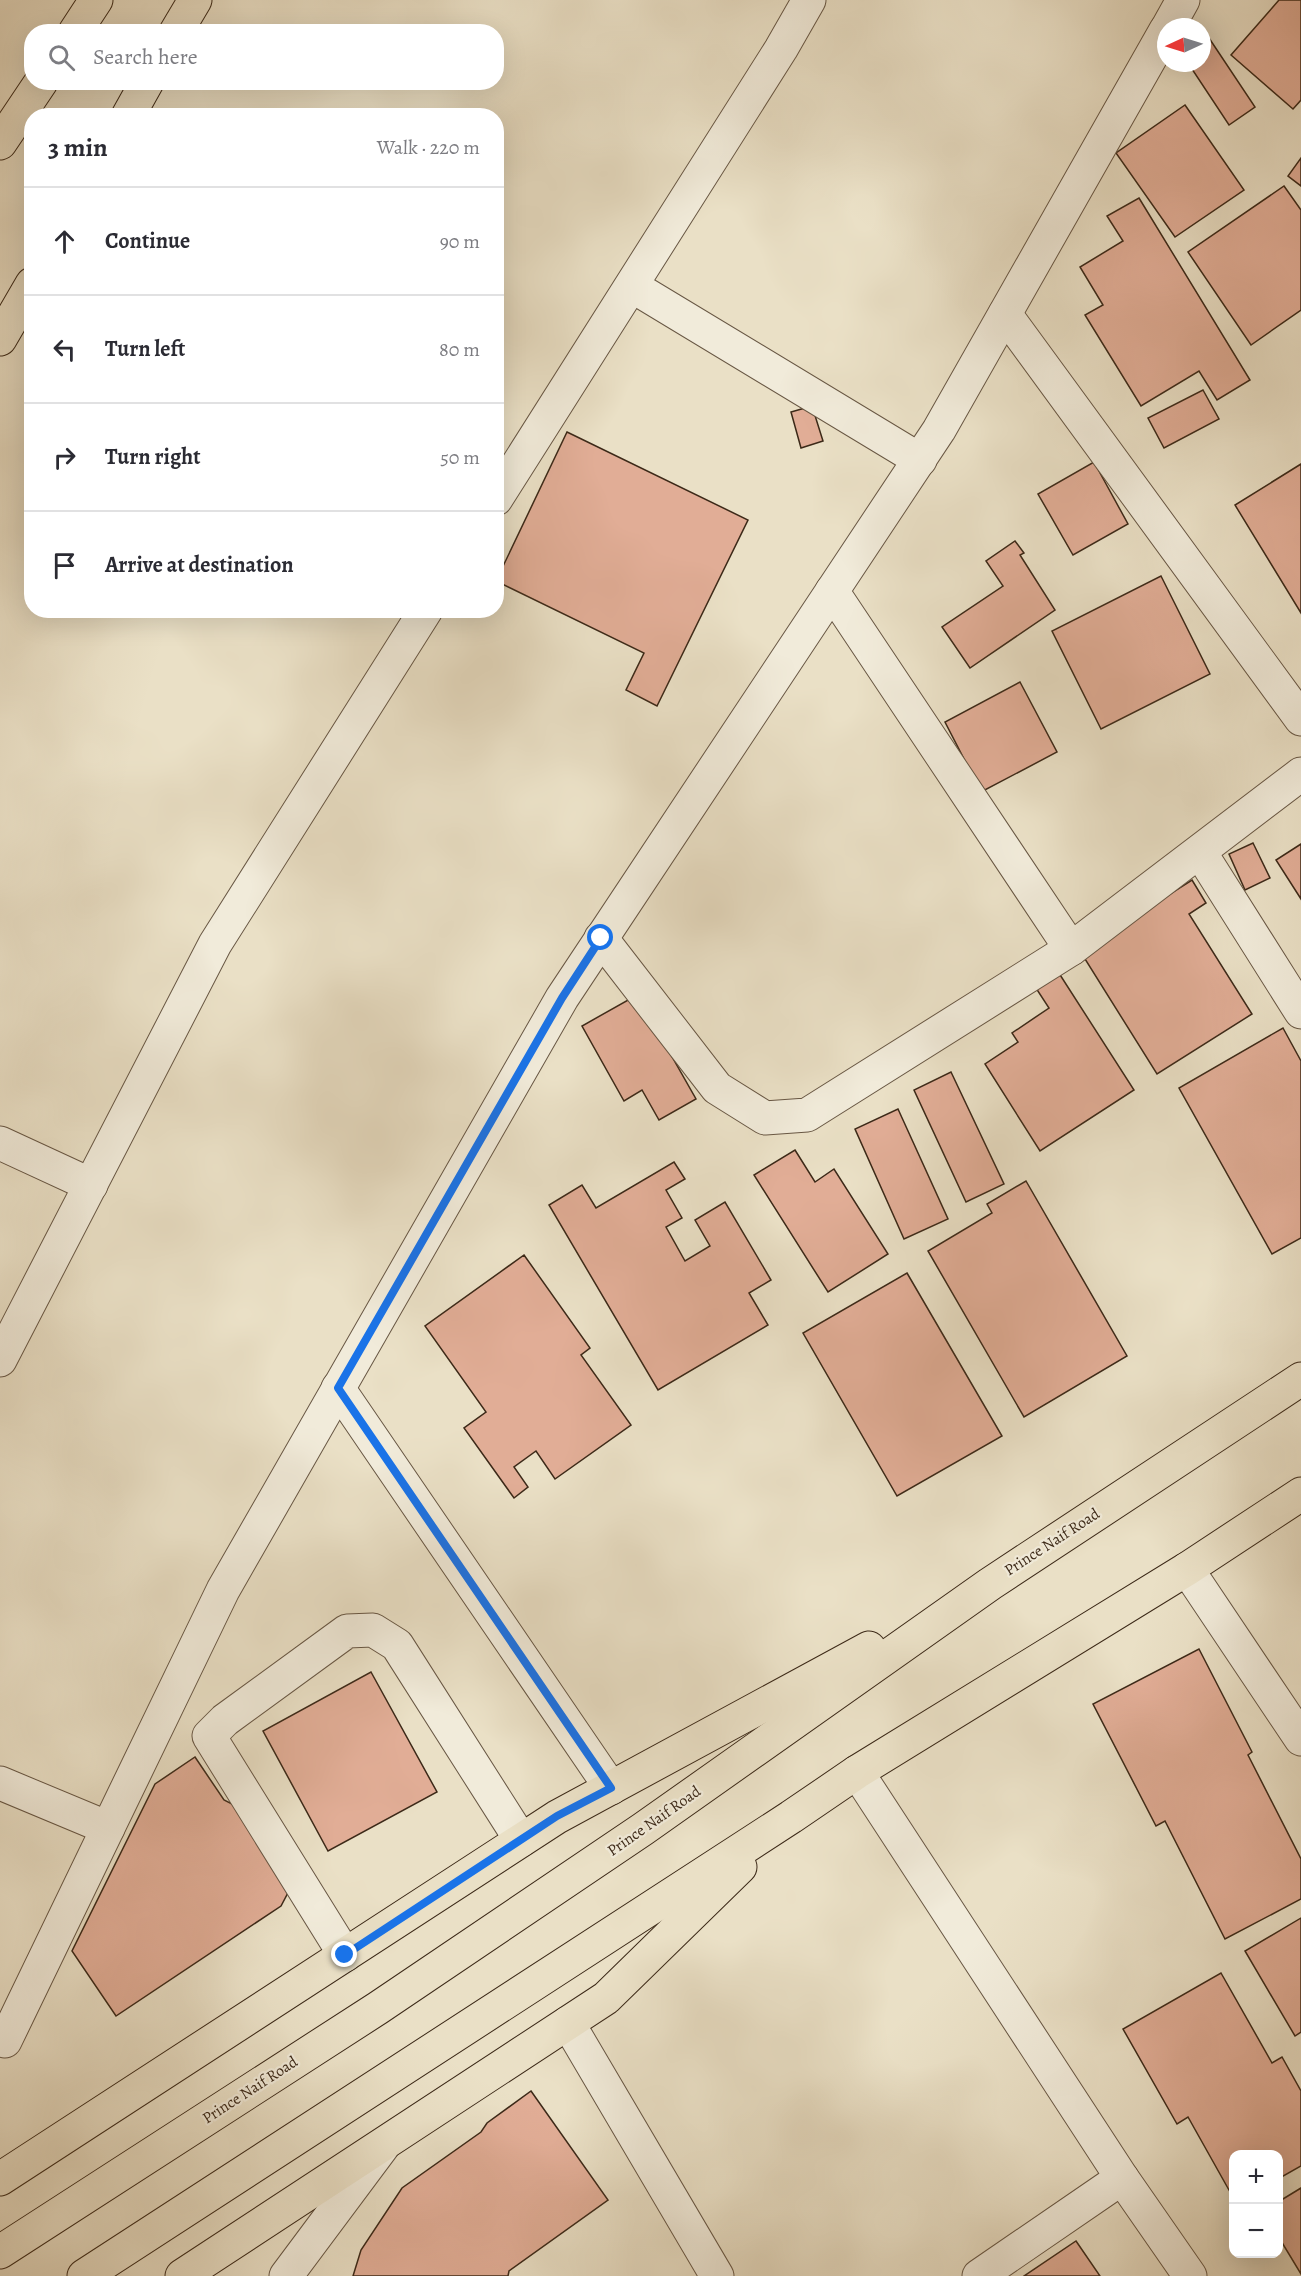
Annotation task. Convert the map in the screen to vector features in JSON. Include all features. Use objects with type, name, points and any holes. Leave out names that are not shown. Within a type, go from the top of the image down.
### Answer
[{"type":"main road","points":[[62,24],[76,0]]},
{"type":"main road","points":[[80,24],[96,0]]},
{"type":"main road","points":[[181,24],[195,0]]},
{"type":"main road","points":[[0,129],[24,88]]},
{"type":"main road","points":[[0,143],[36,90]]},
{"type":"main road","points":[[132,108],[143,90]]},
{"type":"main road","points":[[0,339],[24,298]]},
{"type":"main road","name":"Prince Naif Road","points":[[0,2252],[378,2008],[633,1836],[990,1584],[1301,1379]]},
{"type":"main road","points":[[84,2276],[858,1772],[1187,1569],[1301,1494]]},
{"type":"main road","points":[[0,2179],[557,1816],[990,1584]]},
{"type":"main road","points":[[182,2276],[606,1998],[791,1817]]},
{"type":"street","points":[[504,486],[781,49],[809,0]]},
{"type":"street","points":[[1173,18],[1183,0]]},
{"type":"street","points":[[5,2041],[223,1590],[556,1008],[920,460],[1157,46]]},
{"type":"street","points":[[632,286],[920,460]]},
{"type":"street","points":[[1005,314],[1301,719]]},
{"type":"street","points":[[832,591],[1071,949]]},
{"type":"street","points":[[0,1360],[215,944],[421,618]]},
{"type":"street","points":[[601,938],[717,1089],[765,1118],[807,1116],[1071,949],[1301,774]]},
{"type":"street","points":[[1200,852],[1301,1012]]},
{"type":"street","points":[[0,1143],[91,1185]]},
{"type":"street","points":[[338,1388],[611,1788]]},
{"type":"street","points":[[1187,1569],[1301,1739]]},
{"type":"street","points":[[345,1955],[209,1736],[225,1720],[347,1632],[374,1630],[397,1645],[521,1840]]},
{"type":"street","points":[[858,1772],[1122,2178],[1190,2276]]},
{"type":"street","points":[[0,1783],[108,1828]]},
{"type":"street","points":[[568,2023],[717,2276]]},
{"type":"street","points":[[286,2276],[386,2142]]},
{"type":"street","points":[[979,2276],[1122,2178]]},
{"type":"building","points":[[1279,0],[1301,0],[1301,100],[1293,109],[1231,55]]},
{"type":"building","points":[[1211,41],[1255,107],[1229,125],[1194,72],[1211,72]]},
{"type":"building","points":[[1185,105],[1244,190],[1175,237],[1116,153]]},
{"type":"building","points":[[1301,158],[1301,186],[1288,176]]},
{"type":"building","points":[[1284,186],[1301,210],[1301,310],[1251,345],[1188,252]]},
{"type":"building","points":[[1139,198],[1250,380],[1217,400],[1199,371],[1141,406],[1085,315],[1103,305],[1080,267],[1123,241],[1107,216]]},
{"type":"building","points":[[1203,390],[1219,419],[1164,448],[1148,418]]},
{"type":"building","points":[[812,406],[823,441],[801,448],[791,412]]},
{"type":"building","points":[[567,432],[748,520],[657,706],[626,690],[644,653],[504,585],[504,564]]},
{"type":"building","points":[[1094,462],[1128,524],[1073,555],[1038,494]]},
{"type":"building","points":[[1301,464],[1301,613],[1235,505]]},
{"type":"building","points":[[1015,541],[1024,553],[1020,555],[1055,610],[970,668],[942,627],[1003,586],[986,561]]},
{"type":"building","points":[[1161,576],[1210,674],[1101,729],[1052,631]]},
{"type":"building","points":[[1020,682],[1057,752],[981,792],[945,722]]},
{"type":"building","points":[[1253,843],[1270,878],[1245,890],[1229,854]]},
{"type":"building","points":[[1301,844],[1301,899],[1276,860]]},
{"type":"building","points":[[1192,880],[1206,903],[1189,914],[1252,1014],[1157,1074],[1080,951]]},
{"type":"building","points":[[1055,967],[1134,1090],[1040,1151],[985,1064],[1018,1042],[1012,1033],[1049,1008],[1032,982]]},
{"type":"building","points":[[637,995],[696,1099],[659,1120],[642,1090],[624,1101],[582,1026]]},
{"type":"building","points":[[1283,1028],[1301,1061],[1301,1238],[1272,1254],[1179,1088]]},
{"type":"building","points":[[951,1072],[1004,1184],[966,1202],[914,1090]]},
{"type":"building","points":[[898,1109],[948,1219],[904,1239],[855,1129]]},
{"type":"building","points":[[795,1150],[815,1182],[834,1169],[888,1254],[828,1292],[754,1175]]},
{"type":"building","points":[[674,1162],[685,1179],[666,1190],[682,1218],[666,1227],[685,1261],[710,1246],[695,1220],[725,1202],[771,1280],[749,1293],[768,1325],[658,1390],[549,1205],[582,1185],[596,1208]]},
{"type":"building","points":[[1026,1181],[1127,1356],[1024,1417],[928,1251],[992,1213],[987,1204]]},
{"type":"building","points":[[524,1255],[590,1348],[581,1355],[631,1425],[555,1479],[536,1451],[514,1467],[528,1487],[514,1498],[464,1428],[486,1412],[425,1326]]},
{"type":"building","points":[[907,1273],[1002,1436],[897,1496],[803,1333]]},
{"type":"building","points":[[1199,1649],[1252,1752],[1248,1755],[1301,1859],[1301,1899],[1225,1939],[1165,1821],[1156,1826],[1093,1704]]},
{"type":"building","points":[[371,1672],[437,1792],[328,1851],[263,1731]]},
{"type":"building","points":[[195,1757],[224,1800],[238,1807],[291,1887],[281,1906],[116,2016],[72,1951],[155,1784]]},
{"type":"building","points":[[1301,1918],[1301,2032],[1295,2036],[1245,1951]]},
{"type":"building","points":[[1221,1973],[1272,2063],[1282,2057],[1301,2091],[1301,2166],[1283,2176],[1283,2150],[1229,2150],[1229,2190],[1188,2117],[1177,2124],[1123,2029]]},
{"type":"building","points":[[531,2091],[608,2200],[509,2271],[508,2276],[353,2276],[361,2250],[402,2188],[481,2132],[487,2123]]},
{"type":"building","points":[[1301,2188],[1301,2274],[1283,2244],[1283,2199]]},
{"type":"building","points":[[1076,2241],[1100,2276],[1024,2276]]},
{"type":"route","points":[[345,1955],[557,1816],[611,1788],[338,1388],[562,998],[601,938]]}]
